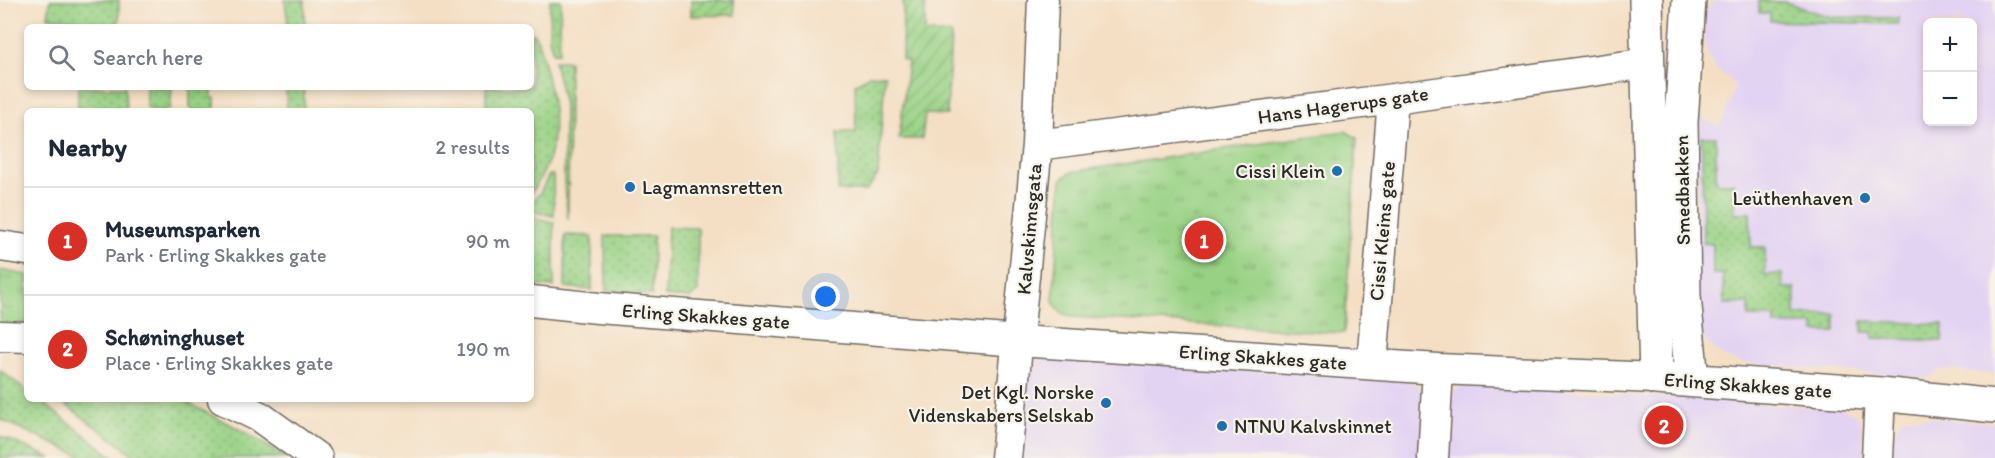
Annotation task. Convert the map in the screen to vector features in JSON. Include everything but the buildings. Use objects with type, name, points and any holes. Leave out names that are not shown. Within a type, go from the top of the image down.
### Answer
[{"type":"street","name":"Kalvskinnsgata","points":[[1006,458],[1037,145],[1043,0]]},
{"type":"street","name":"Smedbakken","points":[[1646,0],[1656,378]]},
{"type":"street","name":"Smedbakken","points":[[1689,0],[1681,122],[1684,296],[1692,380]]},
{"type":"street","name":"Hans Hagerups gate","points":[[1037,145],[1648,63]]},
{"type":"street","name":"Cissi Kleins gate","points":[[1372,364],[1393,99]]},
{"type":"street","points":[[0,246],[24,250]]},
{"type":"street","name":"Erling Skakkes gate","points":[[534,301],[1019,341],[1438,369],[1692,380],[1880,394],[1995,406]]},
{"type":"street","points":[[0,336],[24,338]]},
{"type":"street","points":[[1433,458],[1438,369]]},
{"type":"street","points":[[1878,458],[1880,394]]},
{"type":"street","points":[[229,402],[260,417],[317,458]]},
{"type":"shaded area","points":[[1716,0],[1995,0],[1995,374],[1942,369],[1927,378],[1743,363],[1726,358],[1702,336],[1698,320],[1697,116],[1720,127],[1736,85],[1714,67],[1708,53],[1704,37],[1705,11]]},
{"type":"shaded area","name":"NTNU Kalvskinnet","points":[[1043,355],[1413,383],[1420,388],[1423,395],[1420,458],[1019,458],[1030,365]]},
{"type":"shaded area","name":"NTNU Kalvskinnet","points":[[1470,384],[1841,409],[1857,416],[1861,424],[1865,458],[1445,458],[1450,395],[1461,386]]},
{"type":"shaded area","points":[[1908,416],[1995,423],[1995,458],[1894,458],[1894,454],[1889,452],[1891,438],[1902,420]]},
{"type":"green space","points":[[50,0],[119,0],[119,21],[115,24],[78,24],[78,20],[48,17]]},
{"type":"green space","points":[[285,0],[305,0],[305,24],[288,24]]},
{"type":"green space","points":[[550,0],[561,0],[559,52],[553,53],[549,38]]},
{"type":"green space","points":[[691,0],[734,0],[735,15],[691,16]]},
{"type":"green space","points":[[903,1],[925,1],[925,33],[951,34],[947,115],[925,114],[922,139],[899,139],[908,61],[902,60]]},
{"type":"green space","points":[[1759,1],[1785,2],[1831,17],[1898,18],[1898,24],[1770,21],[1770,13],[1759,13]]},
{"type":"green space","points":[[534,34],[538,40],[548,80],[554,119],[550,156],[534,188],[534,108],[486,108],[486,90],[534,90]]},
{"type":"green space","points":[[554,61],[569,61],[568,220],[564,183],[564,105]]},
{"type":"green space","points":[[869,75],[885,75],[878,175],[866,191],[838,191],[838,132],[856,132],[855,84]]},
{"type":"green space","points":[[78,90],[125,90],[126,108],[78,108]]},
{"type":"green space","points":[[146,90],[172,90],[170,108],[148,108],[146,104]]},
{"type":"green space","points":[[190,90],[212,90],[211,98],[215,98],[215,108],[190,107]]},
{"type":"green space","points":[[286,90],[304,90],[304,108],[287,108]]},
{"type":"green space","points":[[1345,131],[1357,138],[1344,333],[1072,317],[1062,313],[1053,302],[1062,179],[1071,172]]},
{"type":"green space","points":[[1702,137],[1716,137],[1716,183],[1734,183],[1735,213],[1750,213],[1751,247],[1765,247],[1765,275],[1782,274],[1783,288],[1795,288],[1795,315],[1835,314],[1835,332],[1815,332],[1814,325],[1775,325],[1775,317],[1749,317],[1749,303],[1724,304],[1723,274],[1713,274],[1713,244],[1703,243]]},
{"type":"green space","points":[[549,175],[553,175],[554,216],[534,212],[534,200]]},
{"type":"green space","points":[[534,218],[554,222],[554,287],[534,285]]},
{"type":"green space","points":[[668,227],[698,228],[698,291],[690,298],[665,296]]},
{"type":"green space","points":[[565,235],[592,236],[592,290],[565,287]]},
{"type":"green space","points":[[605,236],[653,236],[652,295],[606,291]]},
{"type":"green space","points":[[0,270],[24,274],[24,326],[0,324]]},
{"type":"green space","points":[[1862,321],[1943,324],[1942,341],[1873,338],[1873,332],[1862,332]]},
{"type":"green space","points":[[0,370],[24,389],[24,402],[42,402],[115,458],[84,458],[0,419]]},
{"type":"green space","points":[[62,402],[186,402],[239,429],[287,458],[138,458]]},
{"type":"green space","points":[[0,436],[51,458],[0,458]]},
{"type":"place","name":"Cissi Klein","points":[[1337,171]]},
{"type":"place","name":"Lagmannsretten","points":[[630,187]]},
{"type":"place","name":"Leüthenhaven","points":[[1865,198]]},
{"type":"place","name":"Museumsparken","points":[[1204,240]]},
{"type":"place","name":"Det Kgl. Norske Videnskabers Selskab","points":[[1106,403]]},
{"type":"place","name":"Schøninghuset","points":[[1664,425]]},
{"type":"place","name":"NTNU Kalvskinnet","points":[[1222,426]]}]
